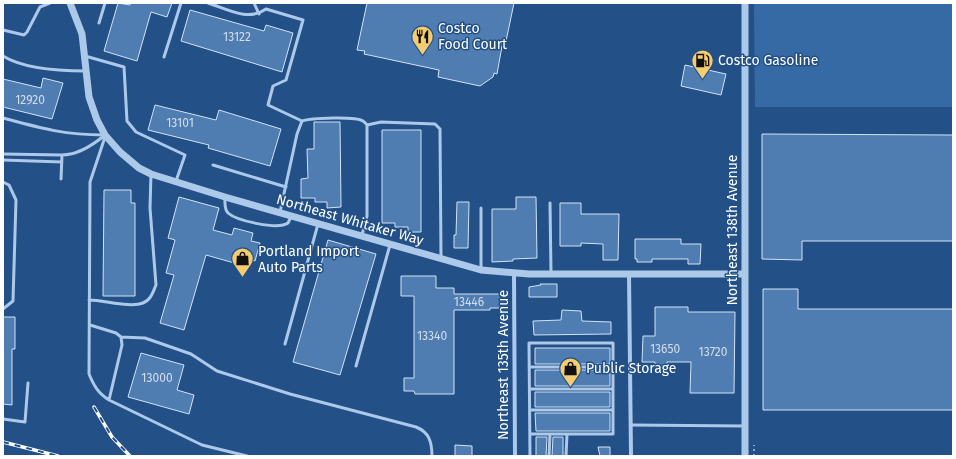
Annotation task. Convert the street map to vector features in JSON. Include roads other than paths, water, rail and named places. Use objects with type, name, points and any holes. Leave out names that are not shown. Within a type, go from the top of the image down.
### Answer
[{"type":"street","name":"Northeast Whitaker Way","points":[[70,3],[82,34],[88,91],[92,108],[105,135],[128,160],[151,174],[176,183],[441,260],[481,270],[551,274],[745,274]]},
{"type":"street","name":"Northeast 138th Avenue","points":[[745,3],[745,456]]},
{"type":"street","name":"Northeast 135th Avenue","points":[[514,273],[515,456]]},
{"type":"street","points":[[629,274],[631,456]]},
{"type":"lane","points":[[3,30],[24,35],[27,32],[39,5],[50,3]]},
{"type":"lane","points":[[99,23],[105,3]]},
{"type":"lane","points":[[164,57],[181,3]]},
{"type":"lane","points":[[208,3],[242,15],[252,16],[259,14],[266,9],[304,20],[286,80],[273,86],[268,105],[302,121],[310,118],[354,119],[362,120],[367,125],[367,216],[362,237]]},
{"type":"lane","points":[[254,3],[259,14]]},
{"type":"lane","points":[[3,56],[10,60],[55,70],[86,71]]},
{"type":"lane","points":[[85,56],[124,67],[127,121],[136,132],[185,155],[176,183]]},
{"type":"lane","points":[[3,118],[51,132],[105,135]]},
{"type":"lane","points":[[280,213],[297,134],[302,121]]},
{"type":"lane","points":[[367,125],[381,122],[439,126],[441,260]]},
{"type":"lane","points":[[3,154],[69,155],[88,147],[105,135]]},
{"type":"lane","points":[[105,135],[90,182],[89,374],[98,393],[109,400],[202,445],[247,456]]},
{"type":"lane","points":[[61,179],[62,155]]},
{"type":"lane","points":[[3,160],[62,162]]},
{"type":"lane","points":[[213,165],[286,187]]},
{"type":"lane","points":[[89,300],[132,304],[144,303],[152,295],[156,285],[150,208],[151,174]]},
{"type":"lane","points":[[3,182],[9,185],[16,200],[13,301],[3,308]]},
{"type":"lane","points":[[225,197],[226,210],[228,213],[244,220],[278,227],[288,223],[291,216]]},
{"type":"lane","points":[[550,203],[551,274]]},
{"type":"lane","points":[[481,208],[481,270]]},
{"type":"lane","points":[[285,344],[318,224]]},
{"type":"lane","points":[[356,366],[390,245]]},
{"type":"lane","points":[[90,325],[116,333],[121,337],[145,338],[191,354],[217,371],[290,394],[416,426],[424,430],[428,435],[432,446],[432,456]]},
{"type":"lane","points":[[109,400],[122,345],[121,337]]},
{"type":"lane","points":[[530,434],[613,434],[613,343],[529,343],[530,456]]},
{"type":"lane","points":[[529,367],[613,368]]},
{"type":"lane","points":[[3,419],[25,422],[28,383]]},
{"type":"lane","points":[[530,389],[613,389]]},
{"type":"lane","points":[[530,410],[613,410]]},
{"type":"lane","points":[[631,425],[745,426]]},
{"type":"lane","points":[[549,456],[550,434]]},
{"type":"lane","points":[[566,456],[567,434]]},
{"type":"railway","points":[[94,407],[112,437],[130,456]]},
{"type":"railway","points":[[3,442],[58,456]]},
{"type":"place","name":"Costco Food Court","points":[[422,56]]},
{"type":"place","name":"Costco Gasoline","points":[[703,80]]},
{"type":"place","name":"Portland Import Auto Parts","points":[[242,278]]},
{"type":"place","name":"Public Storage","points":[[571,388]]}]
